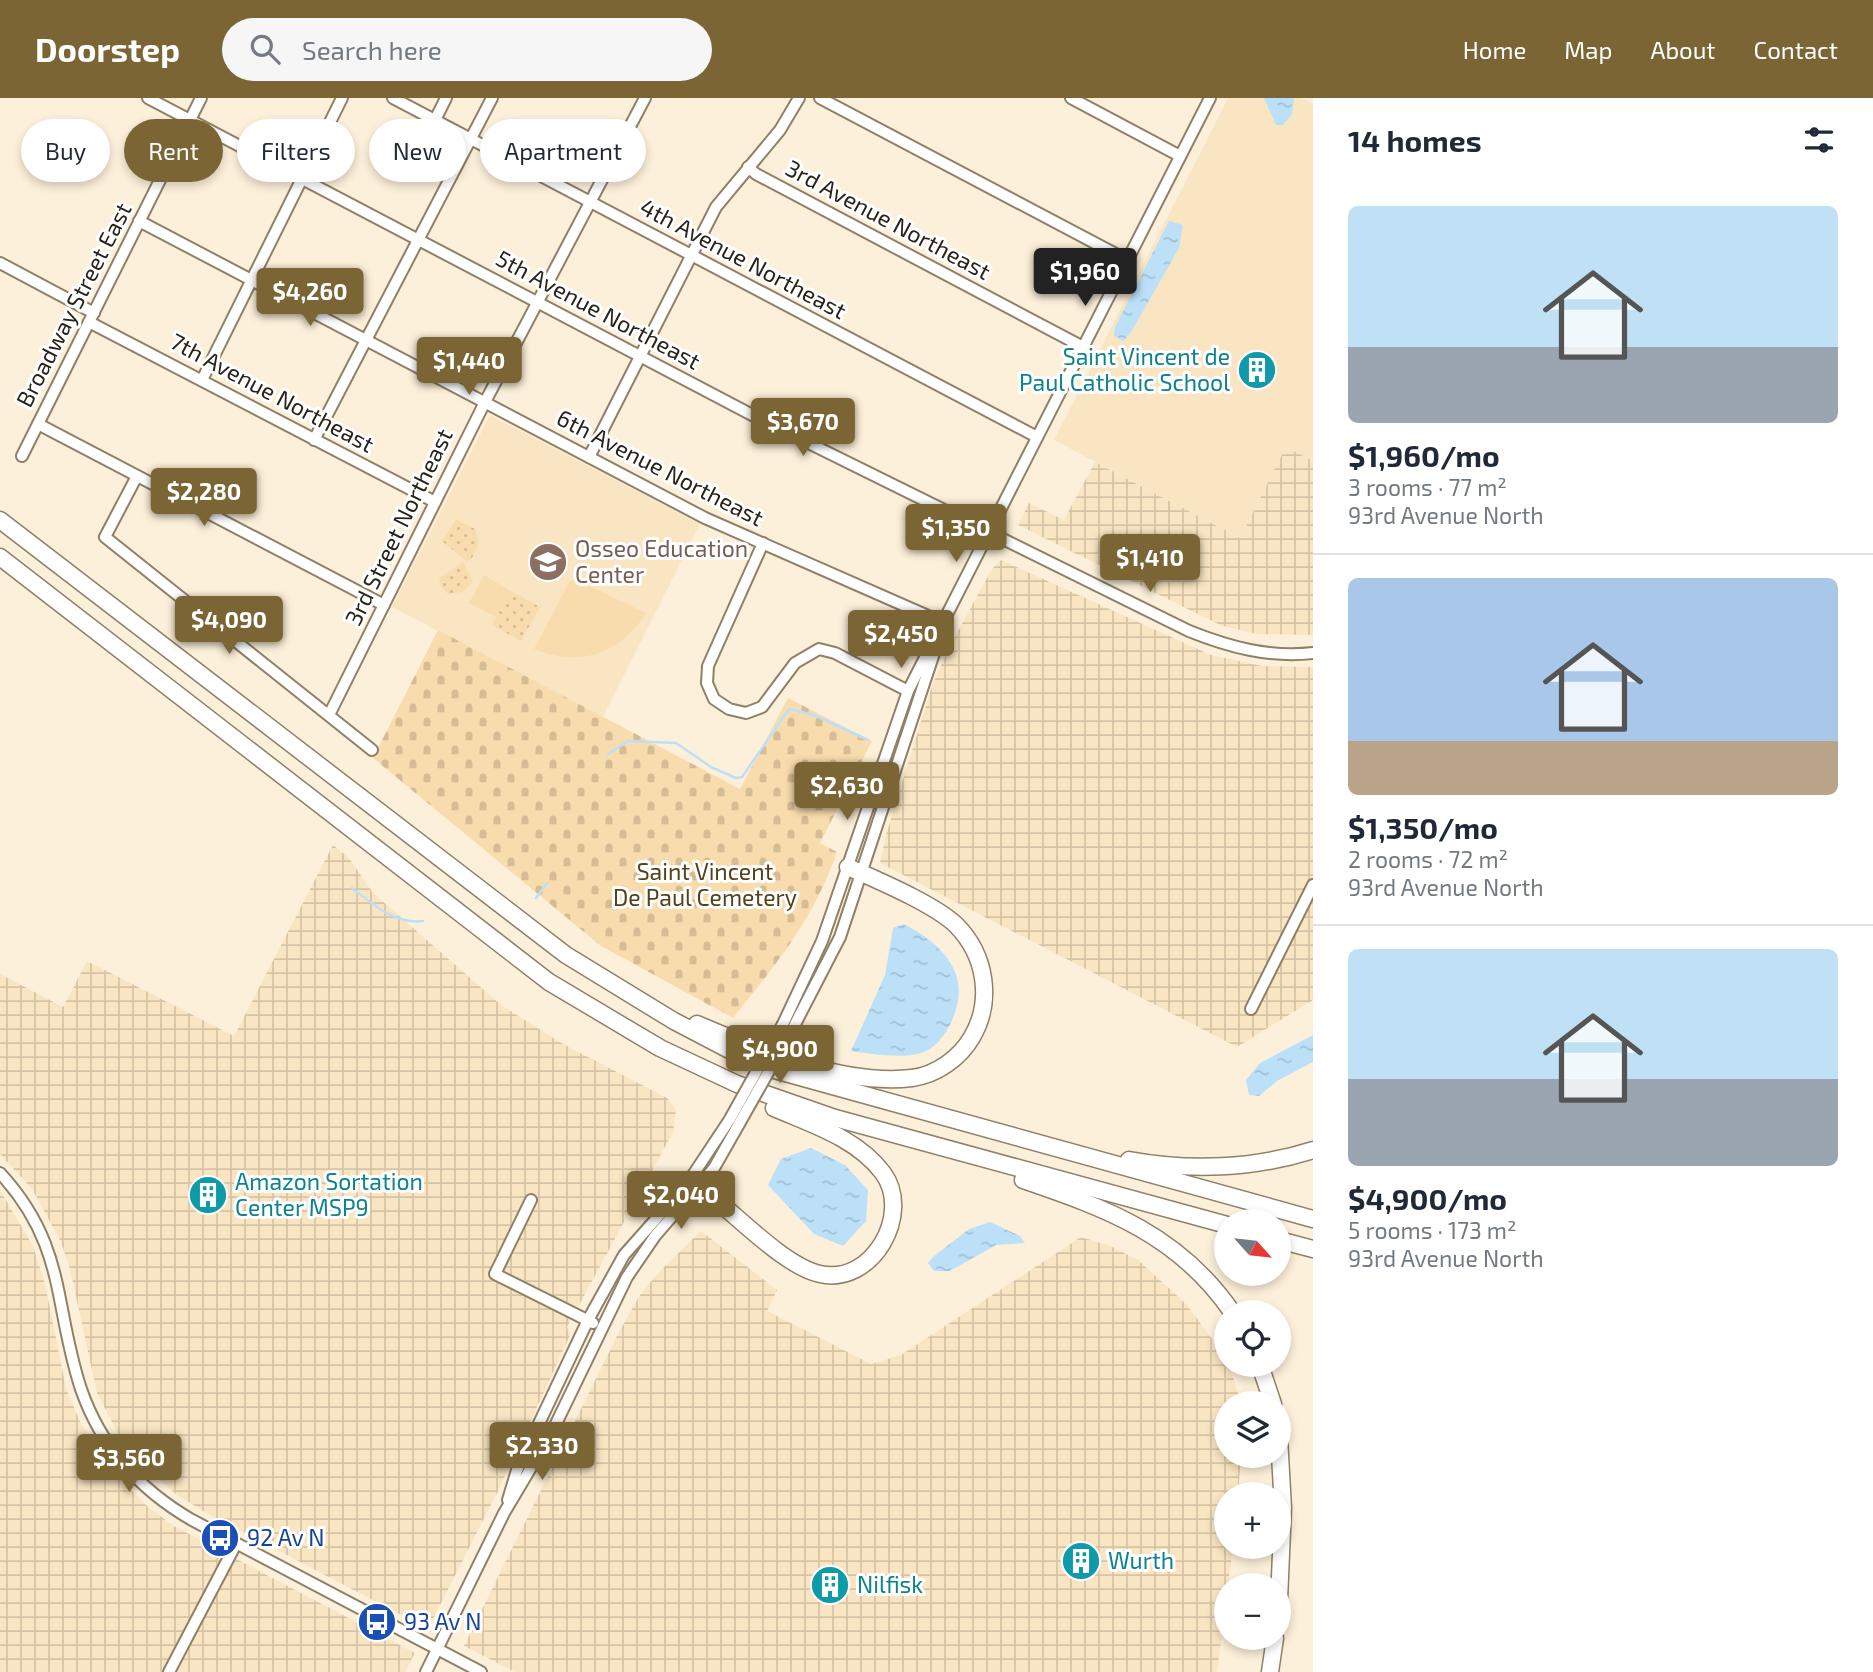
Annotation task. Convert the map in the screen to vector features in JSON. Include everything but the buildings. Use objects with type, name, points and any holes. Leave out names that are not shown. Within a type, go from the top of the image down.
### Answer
[{"type":"highway","points":[[0,510],[73,578]]},
{"type":"highway","points":[[0,520],[566,955],[621,991],[727,1051],[760,1066],[1313,1219]]},
{"type":"highway","points":[[13,567],[30,544]]},
{"type":"highway","points":[[0,557],[549,982],[607,1019],[717,1075],[757,1100],[854,1145],[870,1157],[885,1175],[892,1192],[894,1209],[891,1227],[865,1264],[832,1276],[803,1269],[693,1186]]},
{"type":"highway","points":[[621,991],[744,1045],[853,1076],[915,1078],[933,1072],[961,1054],[979,1025],[985,1001],[977,956],[954,924],[855,870]]},
{"type":"highway","points":[[717,1075],[822,1114],[1214,1221]]},
{"type":"highway","points":[[986,1129],[1120,1158],[1181,1166],[1254,1163],[1313,1150]]},
{"type":"highway","points":[[923,1142],[1087,1202],[1140,1226],[1184,1259],[1221,1300]]},
{"type":"highway","points":[[1292,1243],[1313,1249]]},
{"type":"highway","points":[[1280,1573],[1283,1508],[1281,1468]]},
{"type":"highway","points":[[1260,1672],[1263,1650]]},
{"type":"highway","points":[[1270,1672],[1273,1650]]},
{"type":"street","name":"5th Avenue Northeast","points":[[148,98],[188,119]]},
{"type":"street","name":"Broadway Street East","points":[[190,119],[201,98]]},
{"type":"street","points":[[332,119],[342,98]]},
{"type":"street","name":"4th Avenue Northeast","points":[[393,98],[433,119]]},
{"type":"street","points":[[436,119],[446,98]]},
{"type":"street","points":[[314,440],[364,338],[492,98]]},
{"type":"street","name":"3rd Street Northeast","points":[[329,715],[485,402],[645,98]]},
{"type":"street","points":[[589,457],[716,207],[780,130],[799,98]]},
{"type":"street","points":[[820,98],[1127,260]]},
{"type":"street","points":[[1071,98],[1180,156]]},
{"type":"street","points":[[855,870],[944,623],[1210,98]]},
{"type":"street","name":"4th Avenue Northeast","points":[[466,136],[1037,437]]},
{"type":"street","name":"3rd Avenue Northeast","points":[[748,167],[756,174],[1083,347]]},
{"type":"street","name":"Broadway Street East","points":[[22,456],[159,182]]},
{"type":"street","points":[[202,380],[300,182]]},
{"type":"street","name":"5th Avenue Northeast","points":[[310,182],[640,356],[990,533],[1216,642],[1268,654],[1313,653]]},
{"type":"street","name":"6th Avenue Northeast","points":[[139,221],[705,518],[944,623]]},
{"type":"street","name":"7th Avenue Northeast","points":[[0,263],[202,380],[435,502]]},
{"type":"street","points":[[38,424],[384,605]]},
{"type":"street","points":[[137,475],[105,537],[372,750]]},
{"type":"street","points":[[763,543],[708,666],[707,683],[714,699],[737,712],[754,711],[768,701],[802,657],[818,649],[835,653],[908,691]]},
{"type":"street","points":[[426,1672],[505,1513],[551,1434],[602,1327],[640,1258],[693,1186],[735,1122],[840,937],[855,870],[908,691],[934,634],[944,623]]},
{"type":"street","points":[[1251,1009],[1313,885]]},
{"type":"street","points":[[0,1173],[31,1213],[53,1259],[77,1374],[101,1435],[130,1473],[157,1497],[236,1544],[481,1672]]},
{"type":"street","points":[[505,1513],[517,1470],[588,1321],[624,1255],[693,1186]]},
{"type":"street","points":[[531,1200],[495,1274],[602,1327]]},
{"type":"street","points":[[169,1672],[236,1544]]},
{"type":"shaded area","points":[[1228,98],[1301,98],[1313,104],[1313,461],[1286,448],[1240,538],[1054,440]]},
{"type":"shaded area","name":"Osseo Education Center","points":[[490,415],[700,524],[603,717],[392,607]]},
{"type":"shaded area","points":[[1286,447],[1313,461],[1313,635],[1256,634],[1220,625],[1018,525],[1029,503],[1064,520],[1095,462],[1240,538]]},
{"type":"shaded area","points":[[1001,560],[1211,655],[1262,666],[1313,667],[1313,1000],[1237,1047],[880,863],[886,835],[933,683],[992,569]]},
{"type":"shaded area","points":[[333,845],[349,858],[373,893],[501,1005],[563,1044],[667,1098],[676,1110],[673,1132],[567,1327],[570,1335],[567,1342],[498,1491],[428,1629],[205,1512],[177,1495],[133,1455],[119,1436],[97,1393],[70,1269],[61,1242],[32,1189],[0,1154],[0,974],[63,1007],[87,961],[234,1036]]},
{"type":"shaded area","points":[[0,1190],[33,1246],[45,1284],[66,1388],[80,1422],[109,1468],[149,1508],[174,1526],[415,1653],[405,1672],[0,1672]]},
{"type":"shaded area","points":[[701,1231],[777,1290],[767,1311],[871,1364],[901,1355],[1081,1237],[1110,1246],[1138,1260],[1186,1304],[1214,1342],[1214,1377],[1233,1377],[1237,1391],[1214,1391],[1214,1468],[1240,1468],[1239,1482],[1214,1482],[1214,1559],[1231,1559],[1230,1573],[1214,1573],[1214,1650],[1220,1650],[1217,1672],[515,1672],[464,1646],[619,1332],[640,1295],[659,1272]]},
{"type":"green space","points":[[456,519],[475,529],[479,543],[471,560],[466,561],[442,541]]},
{"type":"green space","points":[[463,562],[473,582],[463,592],[448,594],[441,586],[439,578]]},
{"type":"green space","points":[[484,575],[511,591],[496,617],[469,603]]},
{"type":"green space","points":[[577,580],[646,613],[624,639],[597,653],[567,657],[534,649],[570,581]]},
{"type":"green space","points":[[511,591],[540,607],[521,641],[492,625]]},
{"type":"green space","name":"Saint Vincent De Paul Cemetery","points":[[438,630],[740,789],[788,698],[872,741],[820,843],[837,852],[817,899],[793,940],[733,1018],[601,946],[373,758]]},
{"type":"water","points":[[1264,98],[1294,98],[1292,114],[1283,125],[1276,125]]},
{"type":"water","points":[[1169,221],[1183,225],[1179,248],[1130,334],[1123,341],[1114,336],[1115,327]]},
{"type":"water","points":[[904,924],[941,951],[956,974],[958,1002],[951,1022],[935,1045],[918,1054],[889,1056],[851,1051],[885,975],[893,928]]},
{"type":"water","points":[[1313,1035],[1313,1062],[1277,1081],[1259,1096],[1249,1095],[1246,1080],[1260,1063]]},
{"type":"water","points":[[811,1148],[845,1165],[868,1190],[866,1221],[843,1246],[814,1234],[768,1185],[781,1159]]},
{"type":"water","points":[[990,1222],[1020,1236],[1025,1243],[996,1245],[950,1271],[934,1271],[928,1263],[933,1257],[969,1229]]},
{"type":"waterway","points":[[608,754],[628,741],[676,743],[711,767],[736,778],[742,777],[789,709],[814,715],[868,740]]},
{"type":"waterway","points":[[536,898],[547,883]]},
{"type":"waterway","points":[[352,888],[394,917],[423,921]]},
{"type":"place","name":"Saint Vincent de Paul Catholic School","points":[[1257,370]]},
{"type":"place","name":"Osseo Education Center","points":[[548,562]]},
{"type":"place","name":"Amazon Sortation Center MSP9","points":[[208,1195]]},
{"type":"place","name":"92 Av N","points":[[220,1538]]},
{"type":"place","name":"Wurth","points":[[1081,1561]]},
{"type":"place","name":"Nilfisk","points":[[830,1585]]},
{"type":"place","name":"93 Av N","points":[[377,1622]]}]
